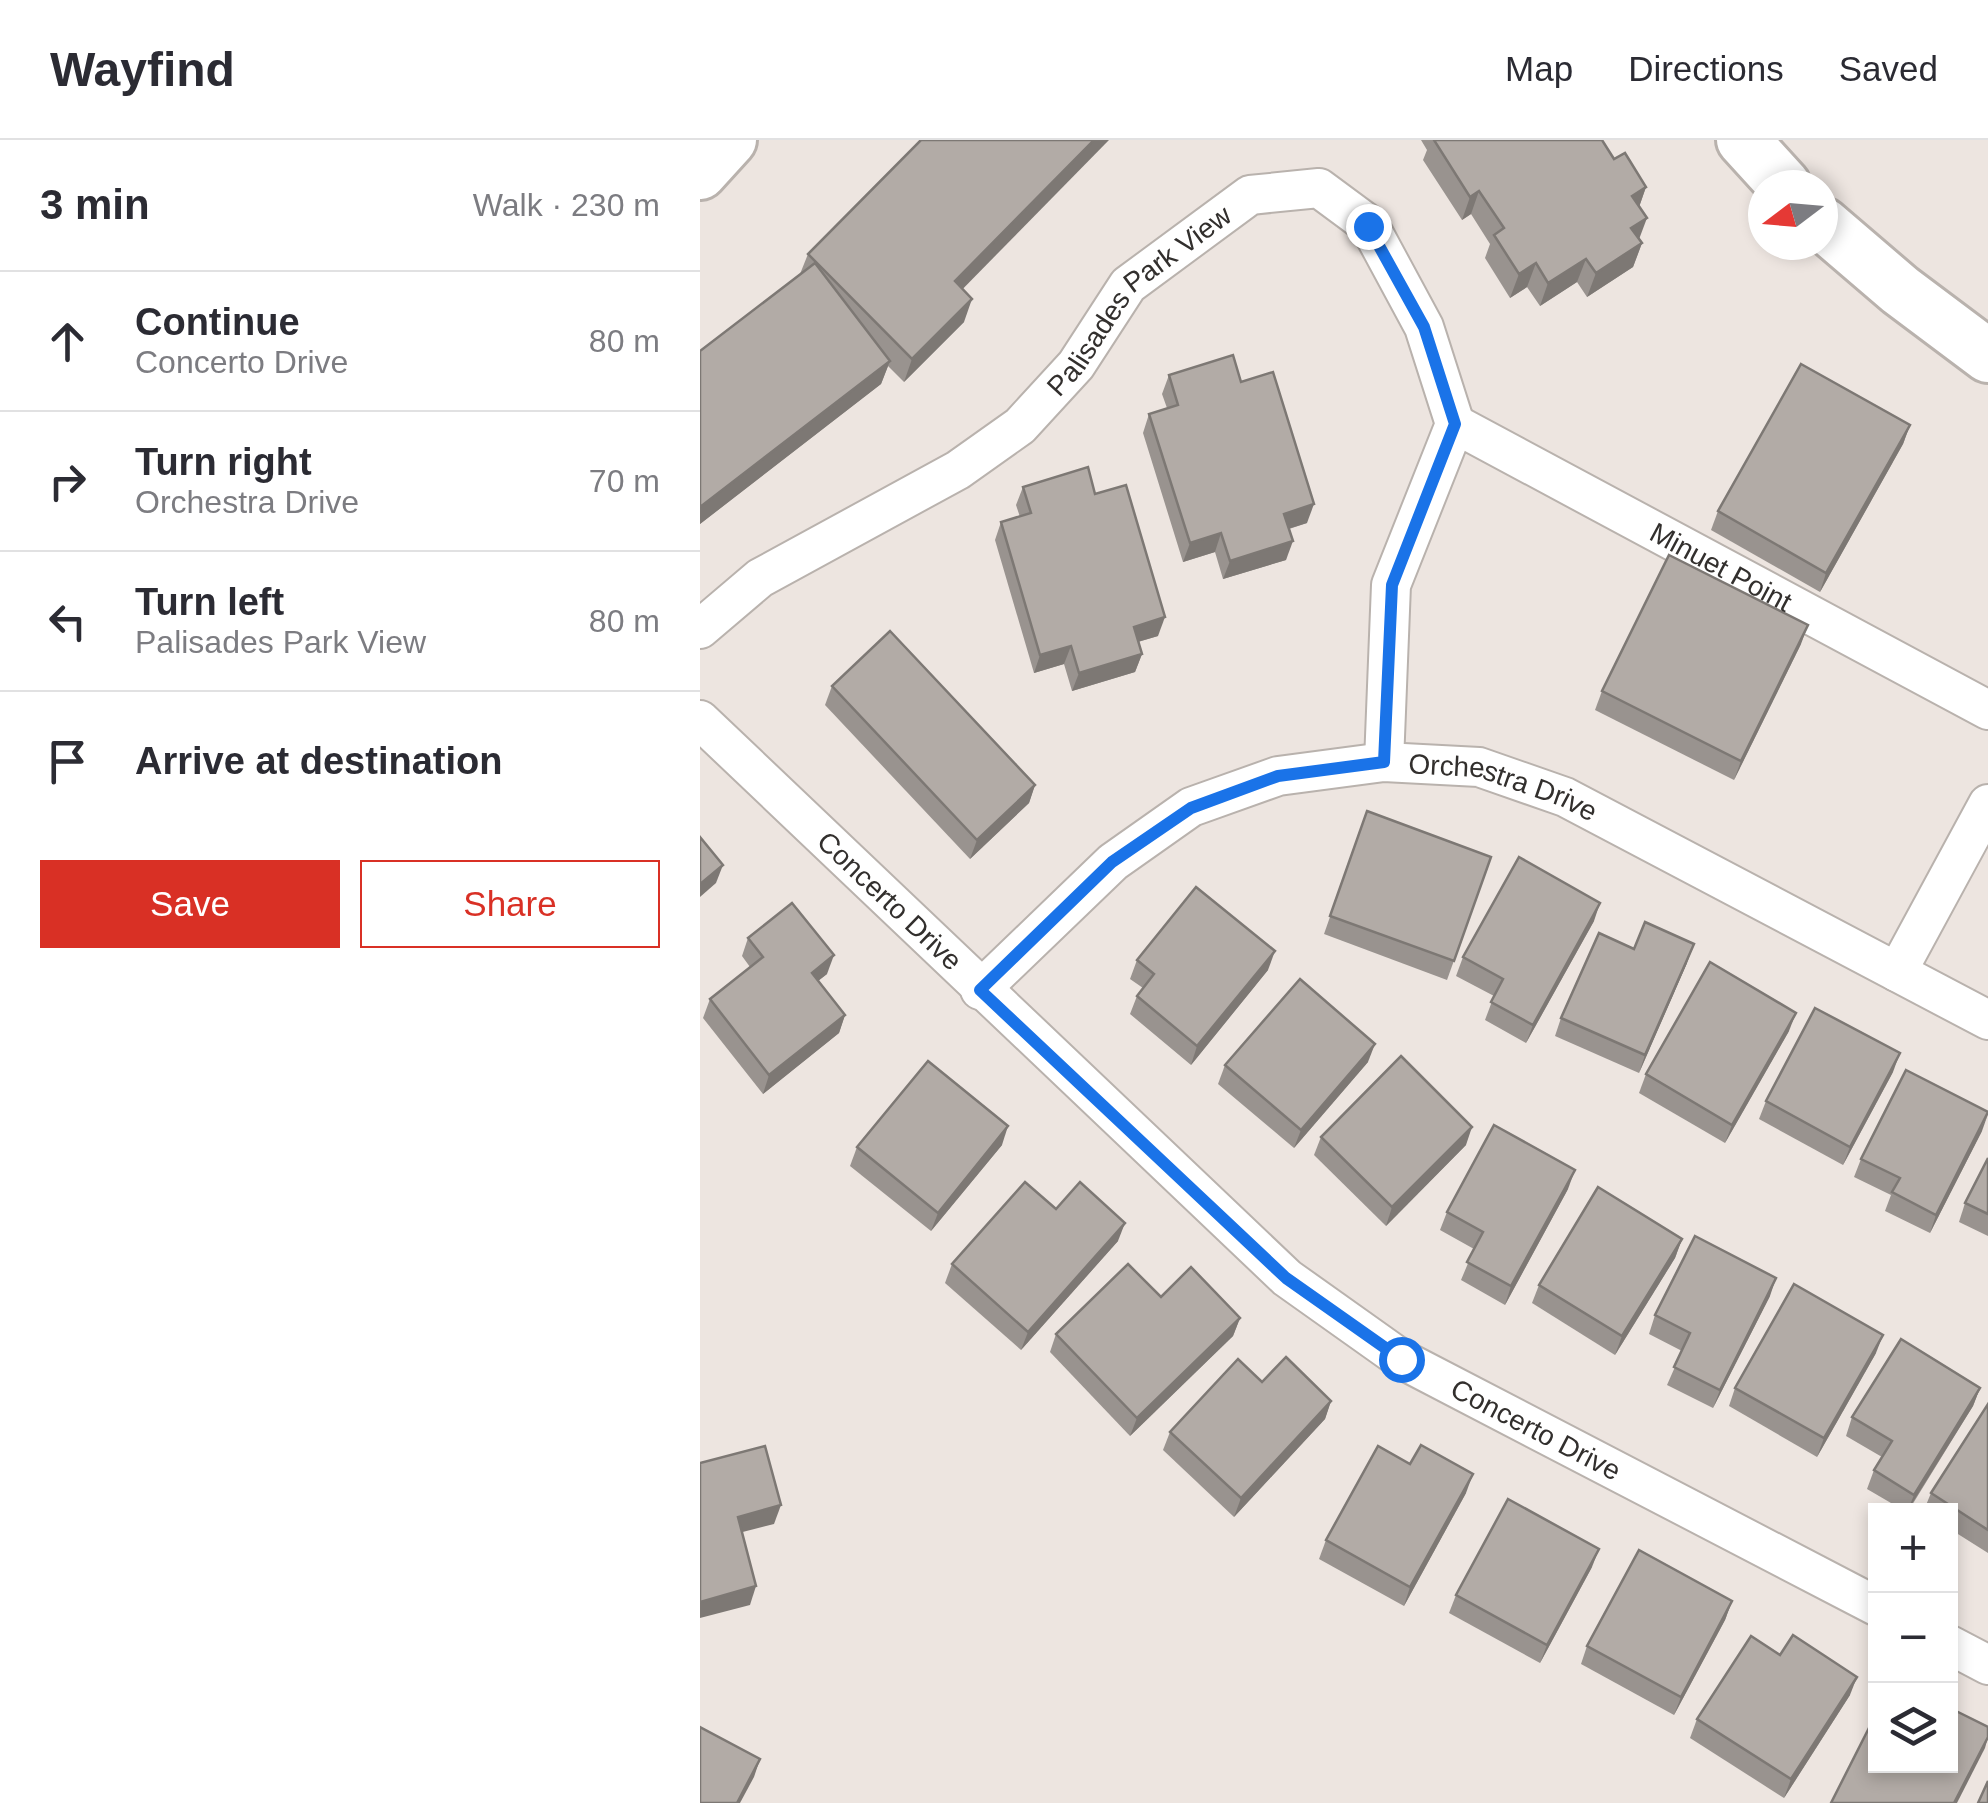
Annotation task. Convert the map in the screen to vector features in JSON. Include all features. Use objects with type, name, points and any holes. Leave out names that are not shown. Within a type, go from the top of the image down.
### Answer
[{"type":"street","points":[[700,173],[730,140]]},
{"type":"street","points":[[1743,140],[1770,170]]},
{"type":"street","name":"Palisades Park View","points":[[700,628],[760,578],[958,470],[1020,426],[1076,365],[1128,285],[1250,195],[1319,188],[1368,226],[1424,327],[1455,424]]},
{"type":"street","points":[[1838,237],[1900,290],[1988,356]]},
{"type":"street","points":[[1384,762],[1392,585],[1455,424]]},
{"type":"street","name":"Minuet Point","points":[[1455,424],[1988,710]]},
{"type":"street","name":"Concerto Drive","points":[[700,720],[1286,1278],[1401,1359],[1868,1602]]},
{"type":"street","name":"Orchestra Drive","points":[[980,990],[1112,862],[1191,808],[1278,776],[1384,762],[1479,767],[1565,797],[1988,1020]]},
{"type":"street","points":[[1897,972],[1988,804]]},
{"type":"street","points":[[1958,1649],[1988,1665]]},
{"type":"building","points":[[921,140],[1094,140],[955,281],[972,299],[912,359],[808,254]]},
{"type":"building","points":[[1434,140],[1602,140],[1614,159],[1625,153],[1646,187],[1632,196],[1647,218],[1631,228],[1642,243],[1596,273],[1586,259],[1548,283],[1536,263],[1519,274],[1494,235],[1504,228],[1479,191],[1470,197]]},
{"type":"building","points":[[815,263],[890,361],[700,507],[700,351]]},
{"type":"building","points":[[1233,355],[1241,382],[1273,372],[1314,504],[1284,514],[1293,541],[1230,561],[1221,533],[1190,543],[1149,414],[1178,405],[1169,375]]},
{"type":"building","points":[[1801,364],[1910,425],[1826,573],[1718,511]]},
{"type":"building","points":[[1088,467],[1095,494],[1126,485],[1165,617],[1134,627],[1142,654],[1079,673],[1071,646],[1040,655],[1001,522],[1031,513],[1023,487]]},
{"type":"building","points":[[1669,555],[1808,625],[1741,761],[1602,691]]},
{"type":"building","points":[[890,631],[1035,785],[977,840],[832,686]]},
{"type":"building","points":[[1367,811],[1491,857],[1454,961],[1330,916]]},
{"type":"building","points":[[700,837],[723,865],[700,884]]},
{"type":"building","points":[[1519,857],[1600,903],[1533,1025],[1491,1002],[1503,979],[1463,957]]},
{"type":"building","points":[[1196,887],[1275,951],[1197,1046],[1137,996],[1154,974],[1137,960]]},
{"type":"building","points":[[792,903],[834,955],[812,973],[845,1015],[769,1075],[710,999],[763,957],[748,938]]},
{"type":"building","points":[[1645,922],[1694,944],[1645,1055],[1561,1018],[1599,933],[1634,949]]},
{"type":"building","points":[[1710,962],[1796,1013],[1732,1125],[1646,1074]]},
{"type":"building","points":[[1300,979],[1375,1044],[1301,1130],[1225,1065]]},
{"type":"building","points":[[1815,1008],[1900,1053],[1850,1147],[1766,1101]]},
{"type":"building","points":[[1401,1056],[1472,1127],[1392,1207],[1321,1137]]},
{"type":"building","points":[[928,1061],[1008,1126],[938,1213],[857,1147]]},
{"type":"building","points":[[1906,1070],[1988,1112],[1936,1215],[1892,1192],[1900,1178],[1861,1159]]},
{"type":"building","points":[[1494,1125],[1575,1170],[1511,1286],[1467,1262],[1483,1232],[1447,1212]]},
{"type":"building","points":[[1988,1158],[1988,1214],[1965,1203]]},
{"type":"building","points":[[1025,1182],[1056,1209],[1080,1182],[1125,1223],[1028,1332],[952,1264]]},
{"type":"building","points":[[1598,1187],[1682,1239],[1622,1336],[1539,1285]]},
{"type":"building","points":[[1695,1236],[1776,1278],[1720,1390],[1674,1367],[1690,1333],[1655,1315]]},
{"type":"building","points":[[1128,1264],[1161,1297],[1191,1267],[1240,1318],[1137,1418],[1056,1334]]},
{"type":"building","points":[[1794,1284],[1883,1335],[1824,1438],[1735,1388]]},
{"type":"building","points":[[1901,1339],[1980,1388],[1914,1495],[1874,1470],[1892,1441],[1852,1417]]},
{"type":"building","points":[[1286,1357],[1331,1401],[1241,1498],[1170,1432],[1238,1359],[1262,1382]]},
{"type":"building","points":[[1988,1404],[1988,1530],[1958,1511],[1958,1503],[1946,1503],[1931,1493]]},
{"type":"building","points":[[1421,1445],[1473,1474],[1410,1587],[1326,1540],[1378,1446],[1410,1464]]},
{"type":"building","points":[[765,1446],[781,1505],[738,1517],[756,1586],[700,1602],[700,1463]]},
{"type":"building","points":[[1508,1499],[1599,1549],[1547,1645],[1456,1595]]},
{"type":"building","points":[[1639,1550],[1732,1601],[1681,1697],[1587,1646]]},
{"type":"building","points":[[1793,1635],[1857,1677],[1791,1779],[1697,1719],[1751,1636],[1780,1655]]},
{"type":"building","points":[[1958,1712],[1988,1727],[1988,1737],[1954,1803],[1831,1803],[1868,1730],[1868,1773],[1958,1773]]},
{"type":"building","points":[[700,1727],[760,1759],[737,1803],[700,1803]]},
{"type":"building","points":[[1988,1781],[1988,1803],[1978,1803]]},
{"type":"route","points":[[1368,226],[1424,327],[1455,424],[1392,585],[1384,762],[1278,776],[1191,808],[1112,862],[980,990],[1286,1278],[1401,1359]]}]
